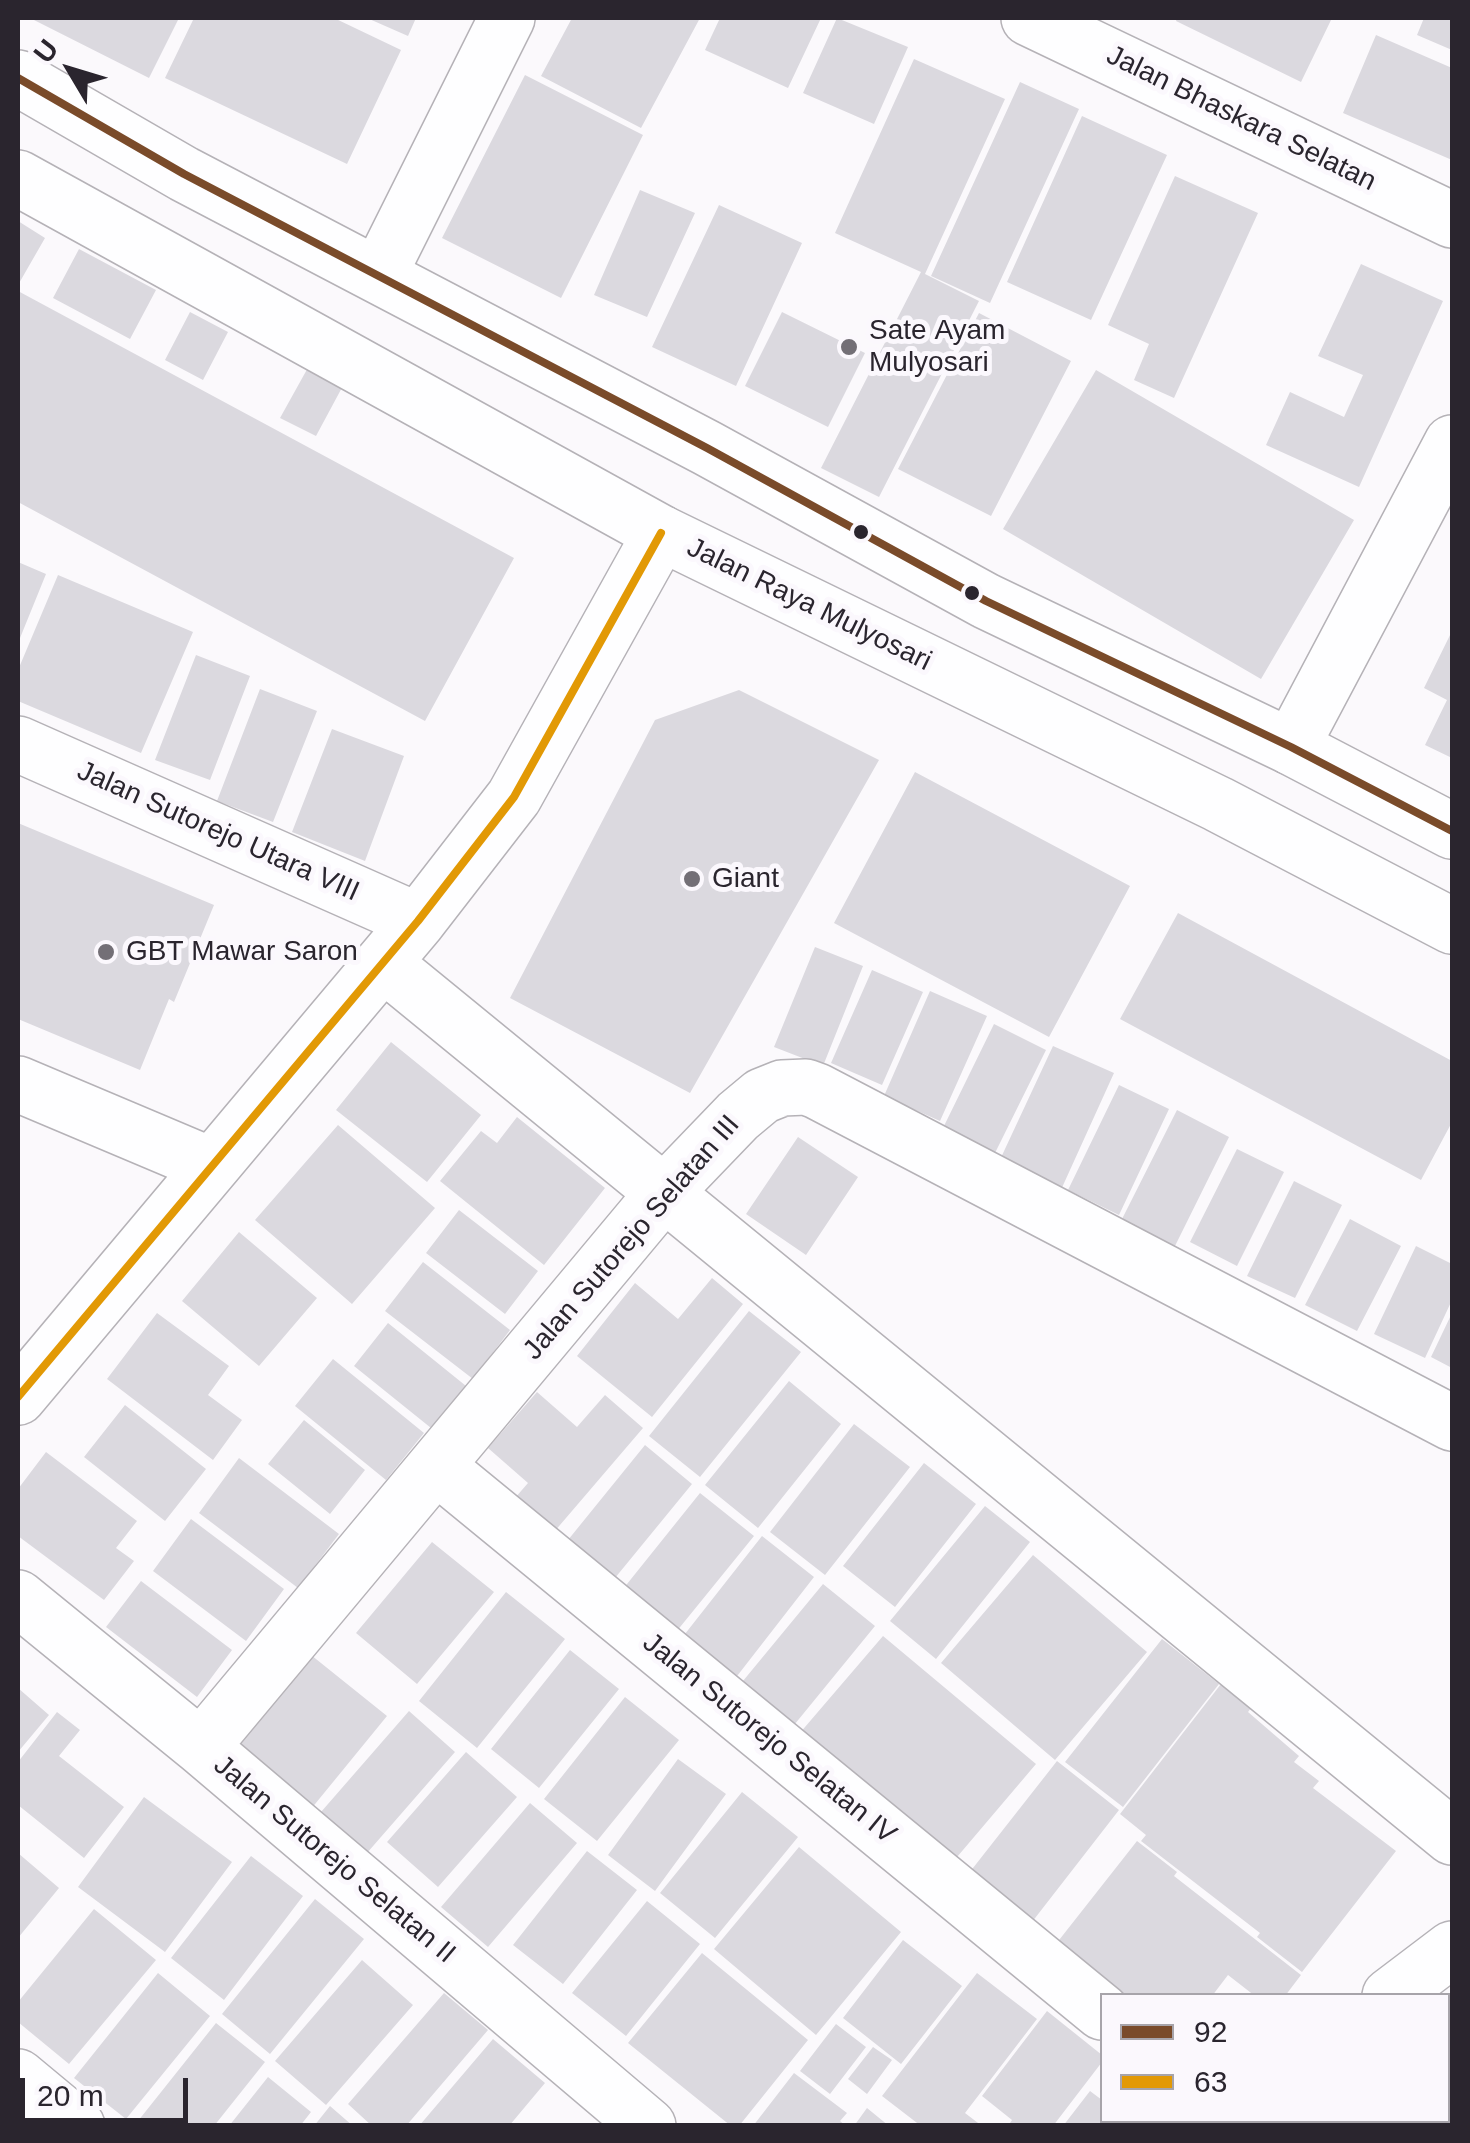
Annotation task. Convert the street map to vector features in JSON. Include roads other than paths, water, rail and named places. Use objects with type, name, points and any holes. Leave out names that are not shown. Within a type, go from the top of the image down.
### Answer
[{"type":"street","points":[[379,274],[507,18]]},
{"type":"street","name":"Jalan Bhaskara Selatan","points":[[1030,18],[1092,31],[1452,220]]},
{"type":"street","points":[[18,78],[184,174],[707,448],[986,600],[1291,747],[1452,831]]},
{"type":"street","points":[[149,249],[184,174]]},
{"type":"street","name":"Jalan Raya Mulyosari","points":[[18,178],[661,534],[1218,804],[1452,926]]},
{"type":"street","points":[[1291,747],[1452,443]]},
{"type":"street","points":[[18,1398],[418,921],[514,797],[661,534]]},
{"type":"street","name":"Jalan Sutorejo Utara VIII","points":[[18,744],[418,921]]},
{"type":"street","points":[[383,963],[1452,1838]]},
{"type":"street","points":[[18,1084],[210,1165]]},
{"type":"street","name":"Jalan Sutorejo Selatan III","points":[[201,1747],[662,1194],[762,1096],[792,1086],[806,1087],[1452,1422]]},
{"type":"street","name":"Jalan Sutorejo Selatan IV","points":[[436,1466],[1100,2010]]},
{"type":"street","name":"Jalan Sutorejo Selatan II","points":[[18,1598],[201,1747],[648,2126]]},
{"type":"street","points":[[1394,1993],[1452,1949]]},
{"type":"street","points":[[18,2077],[77,2126]]},
{"type":"place","name":"Sate Ayam Mulyosari","points":[[849,347]]},
{"type":"place","name":"Giant","points":[[692,879]]},
{"type":"place","name":"GBT Mawar Saron","points":[[106,952]]}]
